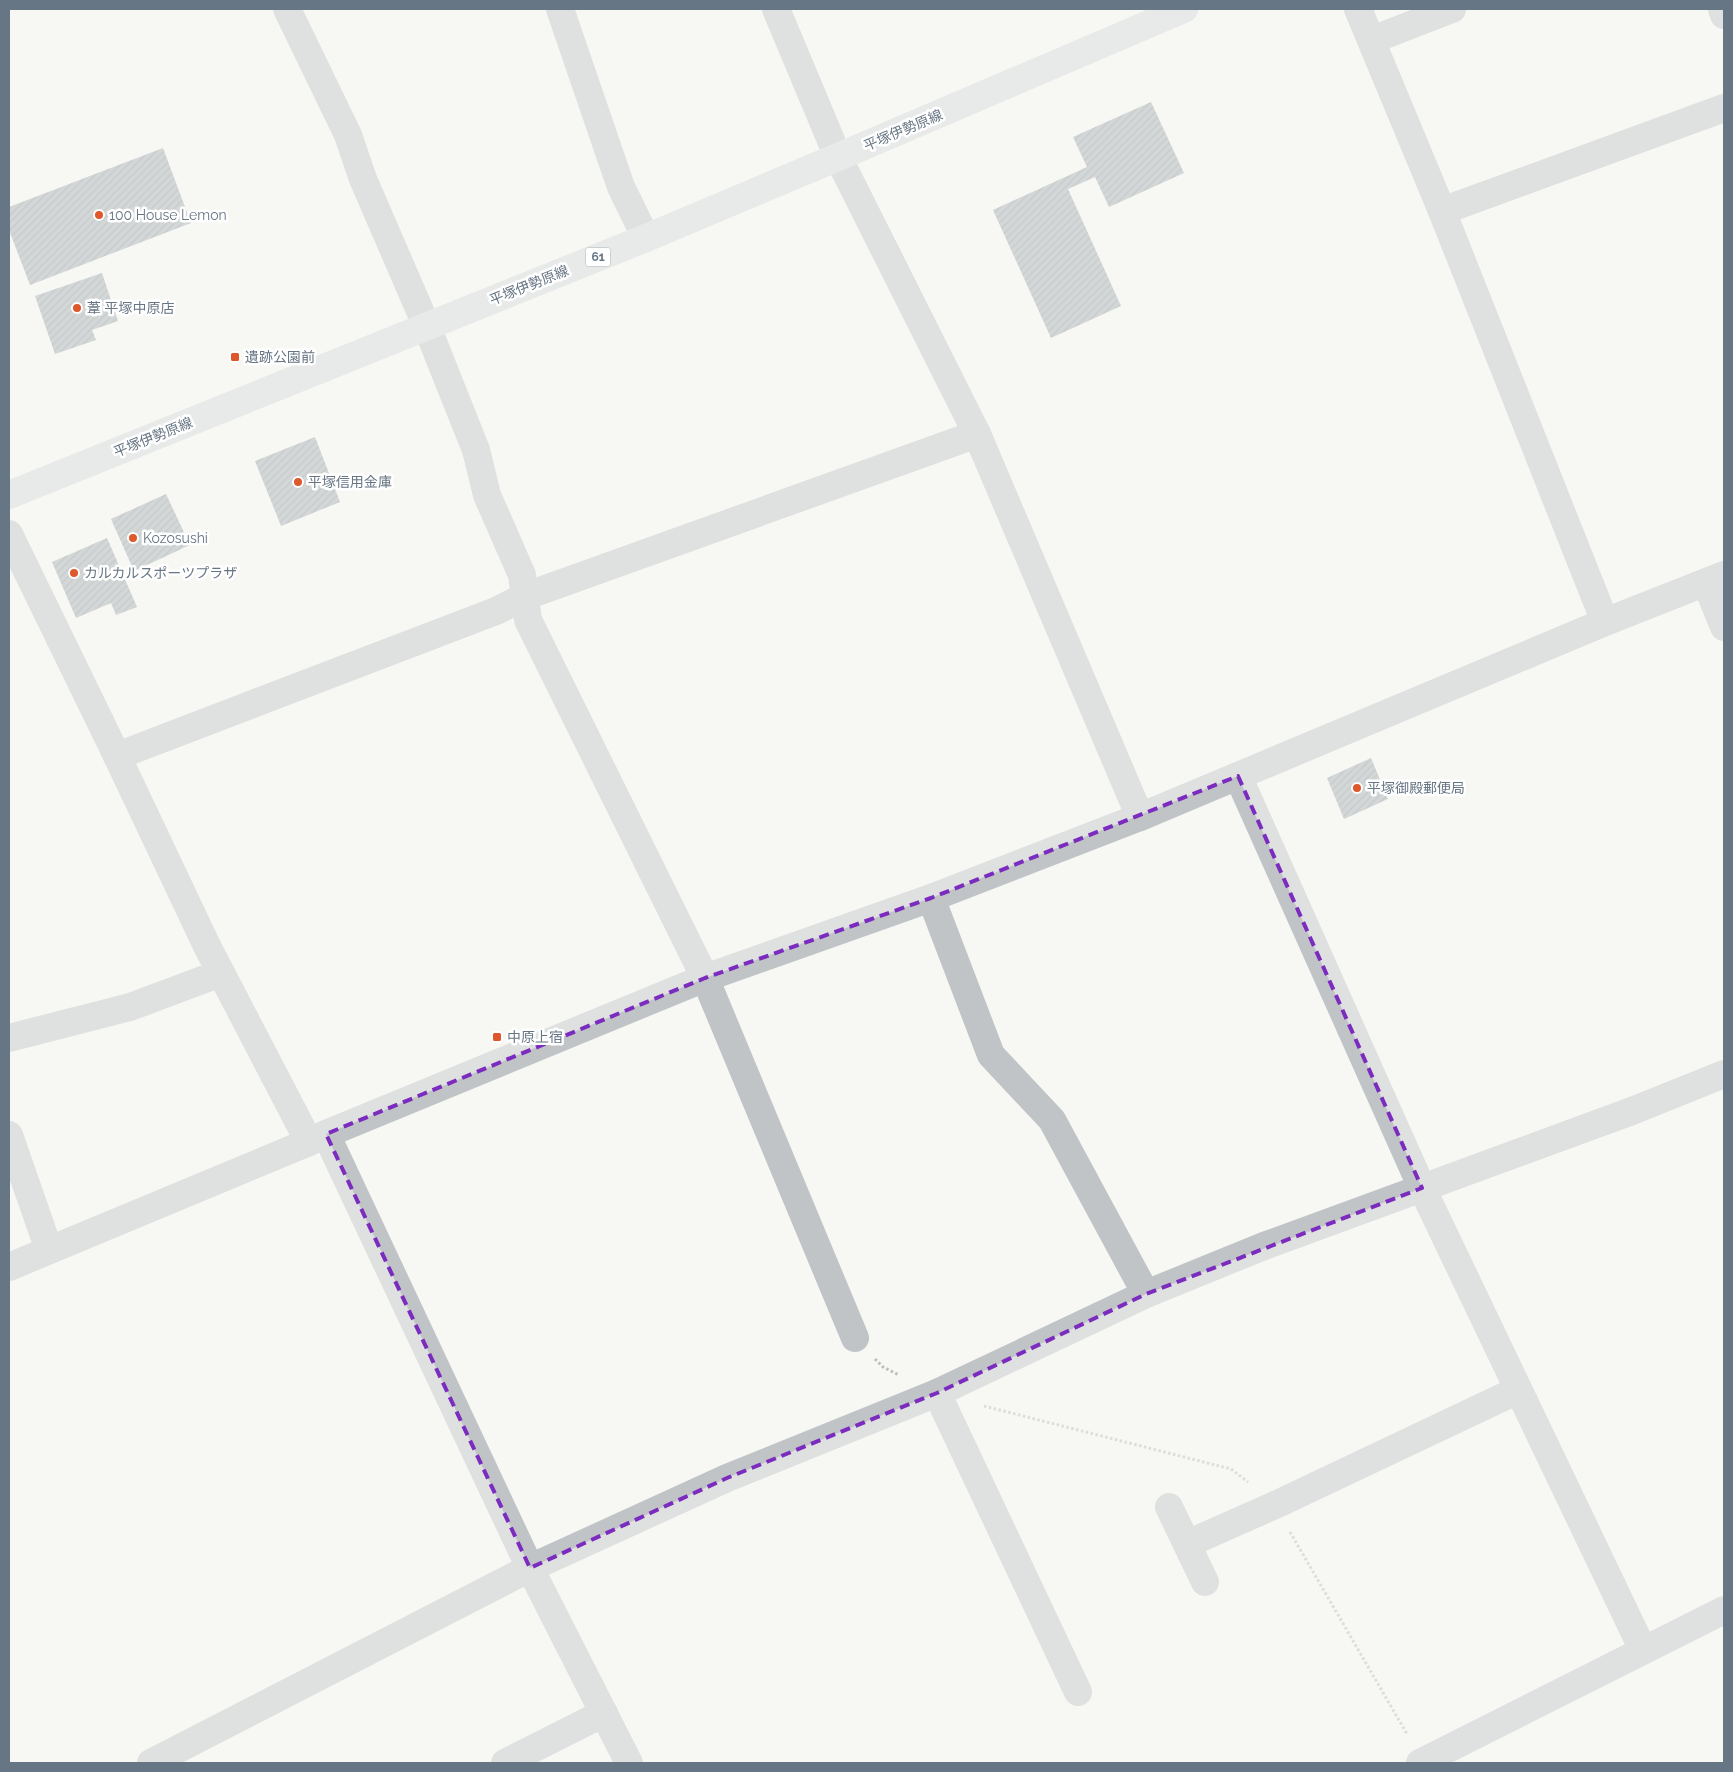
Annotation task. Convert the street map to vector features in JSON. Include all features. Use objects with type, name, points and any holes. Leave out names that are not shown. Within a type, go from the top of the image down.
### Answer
[{"type":"main road","name":"平塚伊勢原線","points":[[9,495],[646,238],[1184,9]]},
{"type":"street","points":[[287,9],[348,135],[363,180],[428,327],[476,450],[487,495],[522,575],[528,620],[705,978],[855,1338]]},
{"type":"street","points":[[560,9],[621,188],[646,238]]},
{"type":"street","points":[[776,9],[838,157],[977,434],[1140,817]]},
{"type":"street","points":[[1358,9],[1442,211],[1605,622]]},
{"type":"street","points":[[1372,40],[1452,9]]},
{"type":"street","points":[[1722,9],[1724,15]]},
{"type":"street","points":[[1442,211],[1724,108]]},
{"type":"street","points":[[117,756],[496,612],[526,596],[977,434]]},
{"type":"street","points":[[9,534],[117,756],[206,946],[318,1138],[530,1568],[629,1763]]},
{"type":"street","points":[[9,1267],[705,978],[931,898],[1140,817],[1605,622],[1715,579],[1724,627]]},
{"type":"street","points":[[1238,776],[1422,1188],[1643,1650]]},
{"type":"street","points":[[931,898],[991,1055],[1052,1120],[1146,1294]]},
{"type":"street","points":[[9,1038],[130,1007],[221,974]]},
{"type":"street","points":[[151,1763],[530,1568],[727,1478],[937,1393],[1146,1294],[1264,1246],[1632,1112],[1724,1074]]},
{"type":"street","points":[[9,1135],[49,1250]]},
{"type":"street","points":[[1187,1544],[1275,1505],[1518,1390]]},
{"type":"street","points":[[937,1393],[1078,1692]]},
{"type":"street","points":[[1169,1507],[1205,1582]]},
{"type":"street","points":[[1420,1763],[1724,1610]]},
{"type":"street","points":[[505,1763],[604,1713]]},
{"type":"highlighted area","points":[[1238,776],[1422,1188],[1146,1294],[937,1393],[727,1478],[530,1568],[326,1134],[705,978],[931,898]]},
{"type":"building","points":[[1151,102],[1184,173],[1109,207],[1095,177],[1068,189],[1121,306],[1051,338],[993,210],[1087,167],[1073,137]]},
{"type":"building","name":"100 House Lemon","points":[[163,148],[191,223],[30,285],[9,230],[9,207]]},
{"type":"building","name":"葦 平塚中原店","points":[[102,273],[118,321],[92,330],[96,340],[55,354],[35,296]]},
{"type":"building","name":"平塚信用金庫","points":[[315,437],[340,502],[281,526],[255,461]]},
{"type":"building","points":[[166,494],[190,545],[134,571],[111,519]]},
{"type":"building","points":[[107,538],[137,607],[116,615],[111,603],[76,618],[52,562]]},
{"type":"building","name":"平塚御殿郵便局","points":[[1371,758],[1388,799],[1344,819],[1327,778]]},
{"type":"place","name":"100 House Lemon","points":[[99,215]]},
{"type":"place","name":"葦 平塚中原店","points":[[77,308]]},
{"type":"place","name":"遺跡公園前","points":[[235,357]]},
{"type":"place","name":"平塚信用金庫","points":[[298,482]]},
{"type":"place","name":"Kozosushi","points":[[133,538]]},
{"type":"place","name":"カルカルスポーツプラザ","points":[[74,573]]},
{"type":"place","name":"平塚御殿郵便局","points":[[1357,788]]},
{"type":"place","name":"中原上宿","points":[[497,1037]]}]
